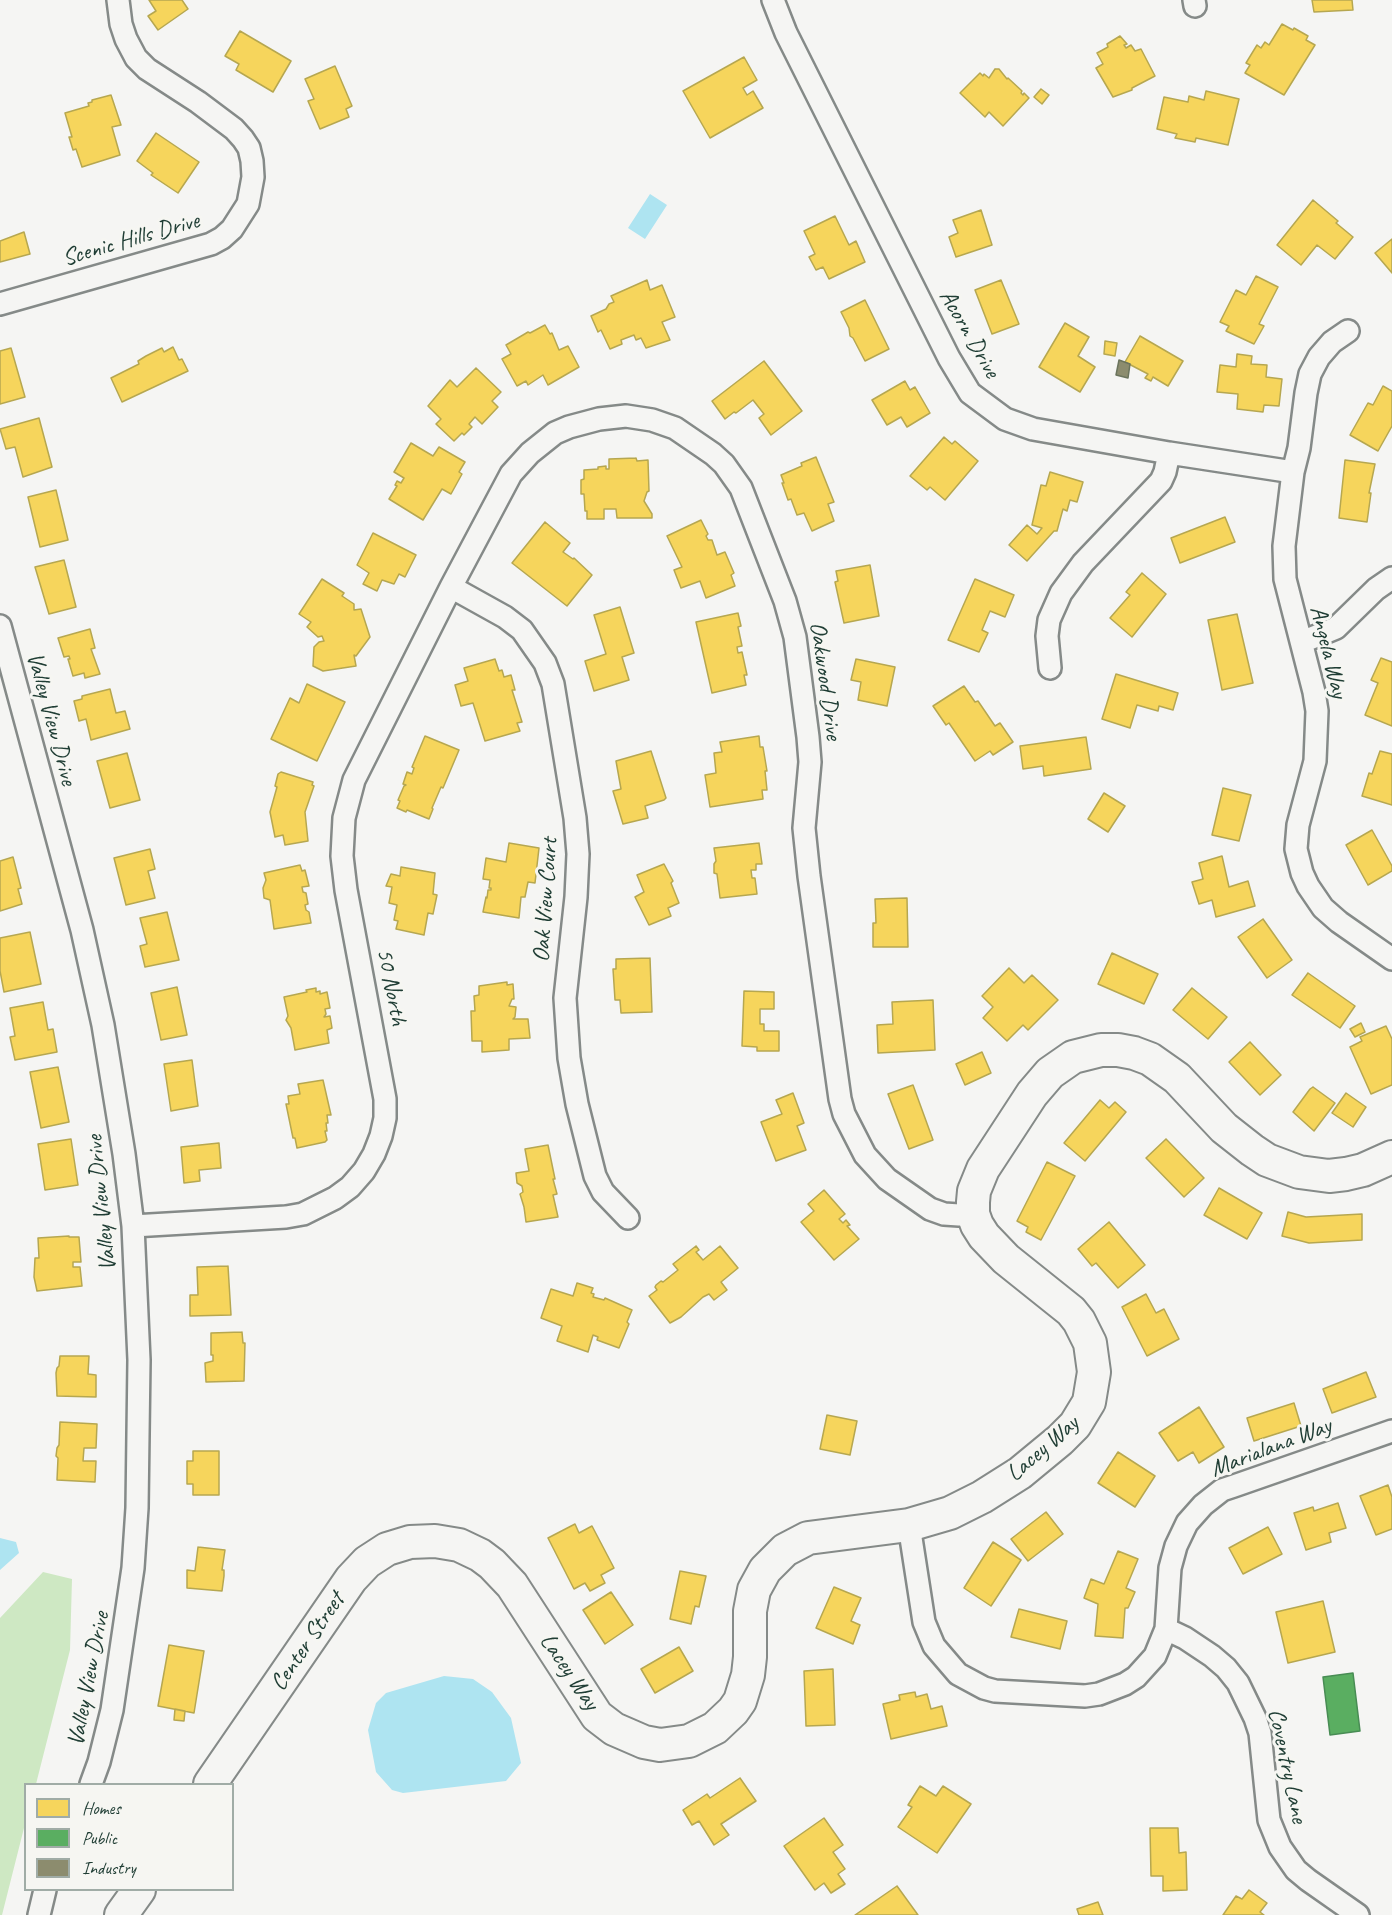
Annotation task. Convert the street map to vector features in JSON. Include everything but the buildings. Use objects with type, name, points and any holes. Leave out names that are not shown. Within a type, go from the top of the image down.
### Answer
[{"type":"street","name":"Scenic Hills Drive","points":[[0,304],[211,244],[232,229],[248,204],[253,177],[249,148],[234,129],[147,69],[136,58],[121,24],[118,0]]},
{"type":"street","name":"Acorn Drive","points":[[772,0],[786,33],[949,358],[970,393],[1005,419],[1033,429],[1293,472]]},
{"type":"street","name":"Angela Way","points":[[1348,331],[1332,342],[1319,357],[1305,393],[1283,562],[1288,596],[1314,692],[1317,728],[1315,761],[1298,825],[1296,849],[1308,886],[1323,908],[1392,959]]},
{"type":"street","name":"Oakwood Drive","points":[[451,587],[511,474],[530,453],[555,434],[569,427],[613,417],[626,416],[652,420],[685,434],[713,454],[733,475],[741,488],[779,583],[795,637],[809,750],[804,828],[808,876],[844,1114],[865,1155],[887,1179],[930,1209],[944,1214],[973,1214]]},
{"type":"street","points":[[1050,668],[1047,636],[1049,620],[1060,593],[1083,563],[1161,481],[1169,453]]},
{"type":"street","points":[[1302,642],[1336,628],[1376,589],[1392,578]]},
{"type":"street","name":"Oak View Court","points":[[451,587],[505,616],[522,630],[545,663],[553,684],[575,818],[578,854],[576,897],[565,987],[569,1058],[577,1104],[595,1176],[603,1192],[628,1218]]},
{"type":"street","name":"50 North","points":[[133,1226],[303,1214],[335,1198],[350,1186],[364,1171],[374,1154],[385,1118],[386,1099],[346,890],[342,856],[344,818],[348,798],[361,761],[451,587]]},
{"type":"street","name":"Valley View Drive","points":[[0,626],[82,930],[103,1024],[133,1226],[139,1360],[134,1568],[121,1664],[112,1710],[92,1783]]},
{"type":"street","points":[[973,1214],[974,1191],[983,1169],[1041,1083],[1060,1064],[1086,1052],[1101,1050],[1134,1053],[1164,1067],[1238,1140],[1267,1160],[1282,1167],[1306,1174],[1329,1176],[1363,1170],[1392,1157]]},
{"type":"street","name":"Lacey Way","points":[[435,1541],[470,1549],[492,1564],[512,1586],[597,1716],[614,1729],[630,1737],[660,1744],[689,1741],[703,1736],[725,1720],[740,1701],[748,1675],[750,1611],[754,1590],[765,1570],[777,1557],[796,1543],[808,1538],[909,1525],[966,1506],[1020,1473],[1076,1425],[1089,1402],[1094,1372],[1093,1356],[1079,1321],[1059,1300],[994,1248],[977,1225],[973,1214]]},
{"type":"street","name":"Marialana Way","points":[[909,1525],[921,1610],[928,1634],[934,1646],[958,1674],[984,1688],[1011,1693],[1085,1696],[1113,1690],[1136,1677],[1147,1666],[1161,1644],[1166,1629],[1170,1568],[1176,1546],[1187,1523],[1203,1505],[1228,1488],[1392,1431]]},
{"type":"street","name":"Center Street","points":[[211,1783],[359,1569],[376,1554],[398,1544],[422,1540],[435,1541]]},
{"type":"street","name":"Coventry Lane","points":[[1166,1629],[1185,1638],[1212,1656],[1238,1683],[1251,1708],[1260,1733],[1269,1820],[1280,1847],[1296,1870],[1358,1915]]},
{"type":"street","points":[[39,1915],[45,1891]]},
{"type":"street","points":[[121,1915],[138,1891]]},
{"type":"green space","points":[[43,1572],[72,1579],[70,1650],[36,1783],[24,1783],[24,1828],[2,1915],[0,1915],[0,1618]]},
{"type":"water","points":[[650,194],[667,205],[645,239],[628,228]]},
{"type":"water","points":[[0,1538],[16,1542],[19,1553],[0,1570]]},
{"type":"water","points":[[444,1676],[473,1679],[492,1692],[511,1718],[521,1763],[506,1781],[403,1793],[392,1790],[376,1772],[368,1730],[376,1703],[386,1693]]}]
